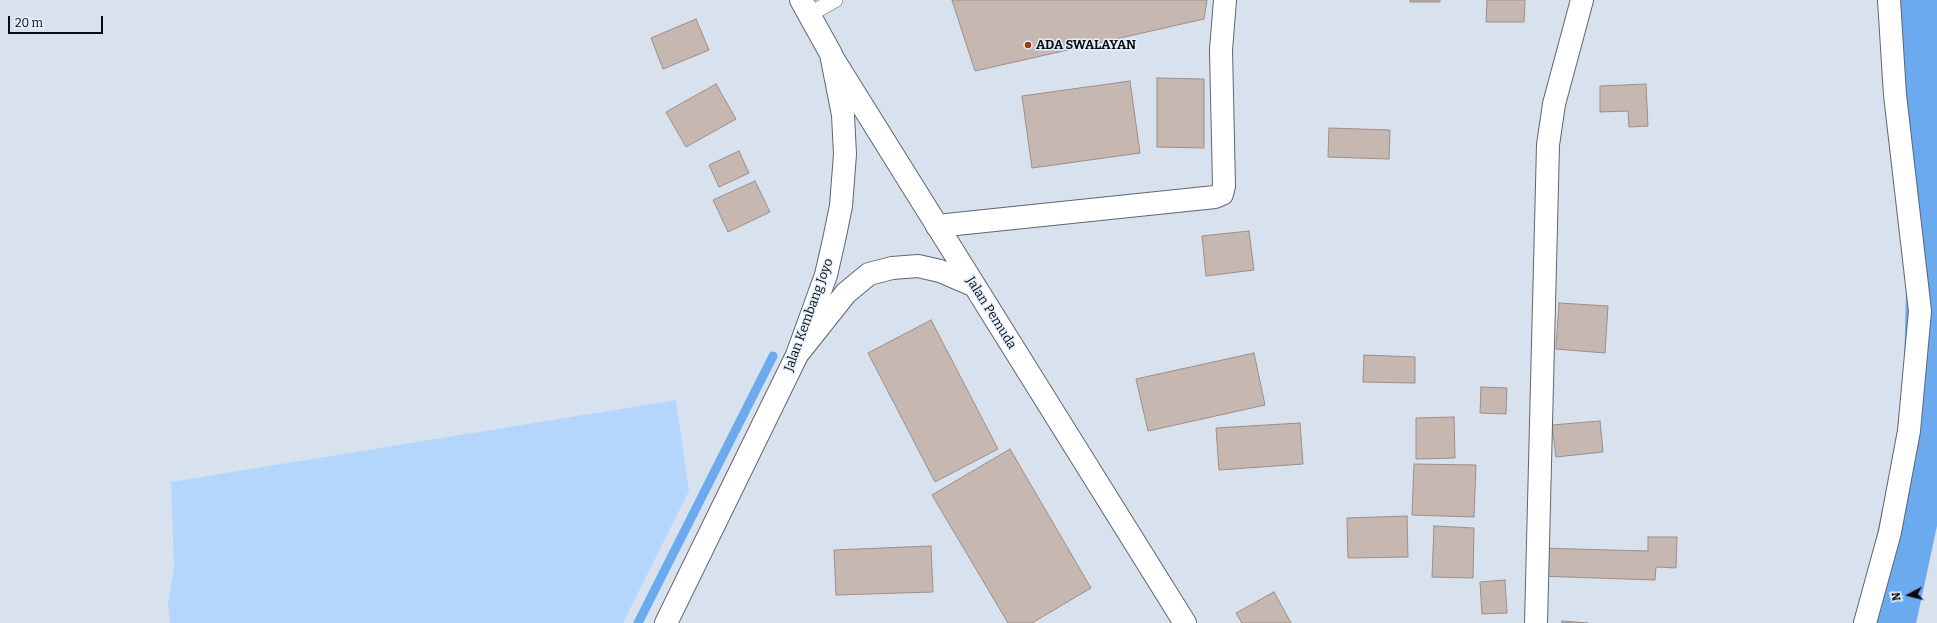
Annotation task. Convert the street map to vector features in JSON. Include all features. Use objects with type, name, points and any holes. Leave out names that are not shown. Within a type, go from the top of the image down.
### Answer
[{"type":"street","points":[[937,226],[1215,197],[1222,194],[1224,186],[1221,50],[1225,0]]},
{"type":"street","points":[[1536,623],[1548,145],[1554,104],[1582,0]]},
{"type":"street","points":[[1865,623],[1890,532],[1909,431],[1920,311],[1895,95],[1889,0]]},
{"type":"street","name":"Jalan Pemuda","points":[[806,7],[830,54],[1186,623]]},
{"type":"street","name":"Jalan Kembang Joyo","points":[[666,623],[797,355],[826,275],[841,206],[845,154],[843,115],[830,54]]},
{"type":"street","points":[[797,355],[846,293],[869,274],[892,268],[918,266],[940,271],[975,286]]},
{"type":"lane","points":[[806,7],[835,0]]},
{"type":"shaded area","points":[[676,400],[689,491],[623,623],[170,623],[168,604],[174,567],[171,482]]},
{"type":"building","name":"ADA SWALAYAN","points":[[952,0],[1207,0],[1204,19],[975,71]]},
{"type":"building","points":[[1410,0],[1440,0],[1440,2],[1410,2]]},
{"type":"building","points":[[1487,0],[1525,0],[1524,22],[1486,22]]},
{"type":"building","points":[[696,19],[709,50],[663,69],[651,38]]},
{"type":"building","points":[[1157,78],[1204,79],[1204,148],[1157,147]]},
{"type":"building","points":[[1130,81],[1140,153],[1032,168],[1022,96]]},
{"type":"building","points":[[716,84],[736,119],[686,147],[666,112]]},
{"type":"building","points":[[1646,84],[1648,126],[1629,127],[1628,111],[1600,112],[1600,86]]},
{"type":"building","points":[[1329,128],[1390,130],[1389,159],[1328,157]]},
{"type":"building","points":[[739,151],[749,173],[719,187],[709,165]]},
{"type":"building","points":[[755,181],[770,212],[728,232],[713,200]]},
{"type":"building","points":[[1249,231],[1254,270],[1206,276],[1202,236]]},
{"type":"building","points":[[1559,303],[1608,306],[1605,353],[1556,349]]},
{"type":"building","points":[[931,320],[998,449],[935,482],[868,353]]},
{"type":"building","points":[[1254,353],[1265,405],[1148,431],[1136,379]]},
{"type":"building","points":[[1364,355],[1415,357],[1415,383],[1363,382]]},
{"type":"building","points":[[1481,387],[1507,388],[1506,414],[1480,413]]},
{"type":"building","points":[[1454,417],[1455,458],[1416,459],[1416,418]]},
{"type":"building","points":[[1600,421],[1603,452],[1556,457],[1552,425]]},
{"type":"building","points":[[1300,423],[1303,464],[1219,470],[1216,428]]},
{"type":"building","points":[[1010,449],[1091,588],[1032,623],[1008,623],[932,495]]},
{"type":"building","points":[[1414,464],[1476,465],[1474,517],[1412,515]]},
{"type":"building","points":[[1407,516],[1408,557],[1348,558],[1347,518]]},
{"type":"building","points":[[1434,526],[1474,528],[1473,578],[1432,577]]},
{"type":"building","points":[[1648,537],[1677,537],[1676,568],[1656,567],[1655,580],[1538,576],[1539,548],[1648,551]]},
{"type":"building","points":[[931,546],[933,592],[836,595],[834,550]]},
{"type":"building","points":[[1505,580],[1507,613],[1482,614],[1480,582]]},
{"type":"building","points":[[1274,592],[1291,623],[1242,623],[1236,613]]},
{"type":"building","points":[[1562,621],[1588,623],[1562,623]]},
{"type":"waterway","points":[[1887,623],[1931,418],[1936,242],[1915,0]]},
{"type":"waterway","points":[[638,623],[773,356]]},
{"type":"place","name":"ADA SWALAYAN","points":[[1028,45]]}]
